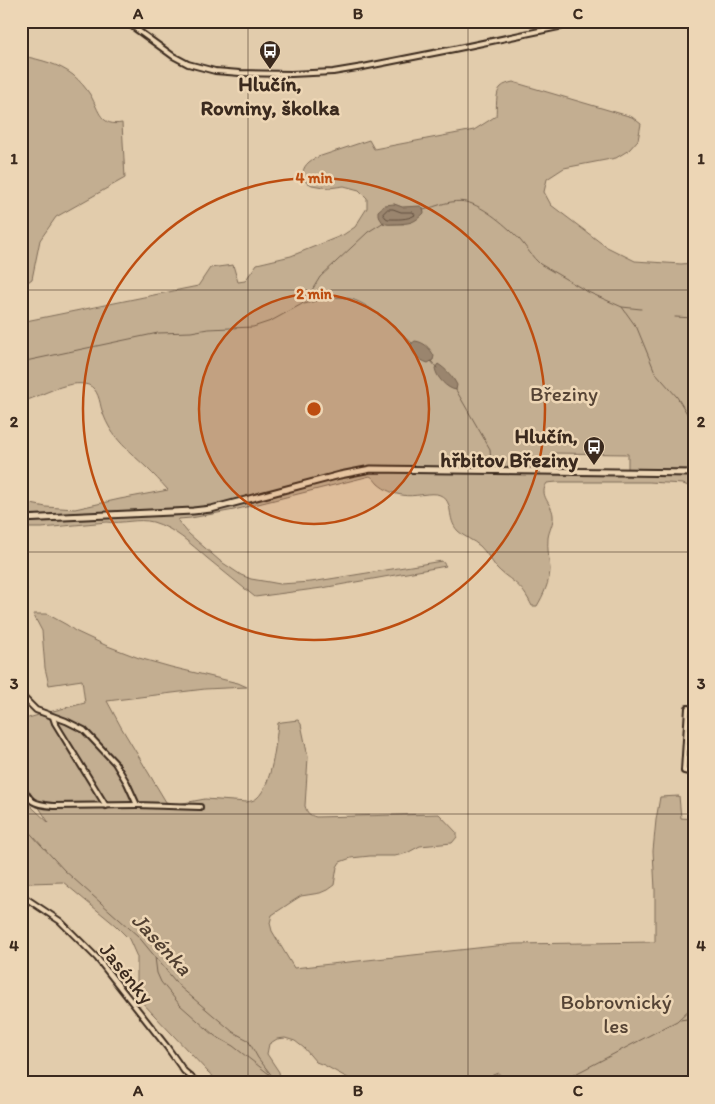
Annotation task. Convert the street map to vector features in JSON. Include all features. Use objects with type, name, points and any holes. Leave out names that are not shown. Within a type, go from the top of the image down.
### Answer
[{"type":"street","points":[[125,21],[173,56],[188,64],[215,71],[282,74],[333,72],[587,21]]},
{"type":"street","points":[[21,519],[211,509],[340,475],[371,469],[694,473]]},
{"type":"street","points":[[21,695],[36,710],[84,730],[115,764],[137,805]]},
{"type":"street","points":[[688,708],[684,771],[694,773]]},
{"type":"street","points":[[52,717],[106,806]]},
{"type":"street","points":[[21,784],[30,800],[53,806],[137,805],[200,808]]},
{"type":"street","name":"Jasénky","points":[[21,895],[60,920],[97,958],[184,1071],[198,1083]]},
{"type":"green space","points":[[21,54],[68,71],[85,87],[105,120],[109,123],[122,123],[125,178],[56,217],[40,240],[32,279],[21,287]]},
{"type":"green space","name":"Březiny","points":[[513,82],[632,117],[641,124],[638,140],[629,150],[616,158],[564,168],[547,179],[544,192],[551,205],[605,246],[635,261],[694,263],[694,488],[683,484],[649,482],[547,483],[544,492],[553,518],[548,542],[550,574],[542,598],[537,606],[532,606],[517,584],[498,569],[480,546],[458,531],[452,521],[445,498],[437,494],[406,496],[396,494],[378,484],[370,476],[234,510],[179,519],[178,521],[189,534],[220,561],[241,575],[251,579],[280,584],[311,582],[442,561],[446,566],[322,588],[255,597],[182,537],[168,528],[153,522],[107,522],[23,528],[21,530],[21,499],[31,504],[46,507],[75,509],[168,490],[125,448],[114,434],[104,417],[98,396],[94,389],[88,385],[68,385],[21,402],[21,322],[198,286],[210,268],[233,265],[238,282],[245,281],[257,264],[291,256],[343,235],[355,227],[367,208],[367,198],[359,190],[344,186],[329,188],[312,185],[303,180],[305,167],[309,162],[315,158],[369,140],[374,149],[474,130],[496,116],[499,89]],"holes":[[[394,204],[402,207],[404,224],[383,223]],[[551,453],[628,454],[628,472],[550,471]]]},
{"type":"green space","name":"Bobrovnický les","points":[[33,614],[47,614],[75,631],[139,658],[238,683],[247,687],[205,689],[107,701],[166,802],[178,804],[205,799],[247,802],[256,799],[262,792],[270,774],[278,723],[298,720],[301,724],[308,757],[305,806],[310,814],[316,817],[439,814],[457,833],[457,837],[452,843],[420,846],[407,853],[395,856],[351,858],[340,862],[337,867],[334,885],[320,893],[301,896],[272,915],[270,923],[272,931],[294,968],[514,944],[655,942],[653,851],[656,820],[660,797],[679,796],[681,818],[694,819],[694,1083],[511,1083],[498,1073],[472,1083],[357,1083],[316,1062],[295,1041],[285,1038],[277,1039],[269,1044],[267,1054],[279,1072],[281,1083],[221,1083],[208,1072],[137,997],[137,957],[129,939],[115,925],[63,882],[29,883],[21,886],[21,797],[49,823],[21,779],[21,720],[85,703],[82,680],[49,685],[45,668],[42,631]]},
{"type":"water","points":[[394,204],[402,207],[421,206],[424,213],[411,222],[383,223],[378,215],[378,211],[385,205]]},
{"type":"water","points":[[415,341],[429,348],[434,356],[433,360],[428,363],[417,356],[411,344]]},
{"type":"water","points":[[438,364],[453,379],[457,385],[456,390],[446,385],[440,379],[435,368]]},
{"type":"waterway","points":[[424,210],[456,201],[473,204],[488,212],[509,229],[540,264],[588,292],[622,307],[641,309]]},
{"type":"waterway","points":[[21,362],[158,333],[253,327],[271,321],[302,304],[320,277],[368,232],[384,222]]},
{"type":"waterway","points":[[304,304],[337,297],[347,298],[373,310],[412,343]]},
{"type":"waterway","points":[[622,307],[637,328],[655,372],[677,397],[694,425]]},
{"type":"waterway","points":[[675,317],[694,318]]},
{"type":"waterway","points":[[431,361],[437,368]]},
{"type":"waterway","points":[[456,390],[490,449],[491,462]]},
{"type":"waterway","name":"Jasénka","points":[[21,823],[64,870],[138,936],[180,987],[233,1032],[248,1040],[258,1058],[280,1083]]},
{"type":"waterway","points":[[155,957],[157,973],[161,982],[180,1005],[215,1036],[233,1046],[269,1074]]},
{"type":"waterway","points":[[558,1083],[677,1021],[694,1005]]},
{"type":"waterway","points":[[680,1020],[694,1018]]},
{"type":"place","name":"Hlučín, Rovniny, školka","points":[[270,70]]},
{"type":"place","name":"Hlučín, hřbitov Březiny","points":[[594,466]]}]
